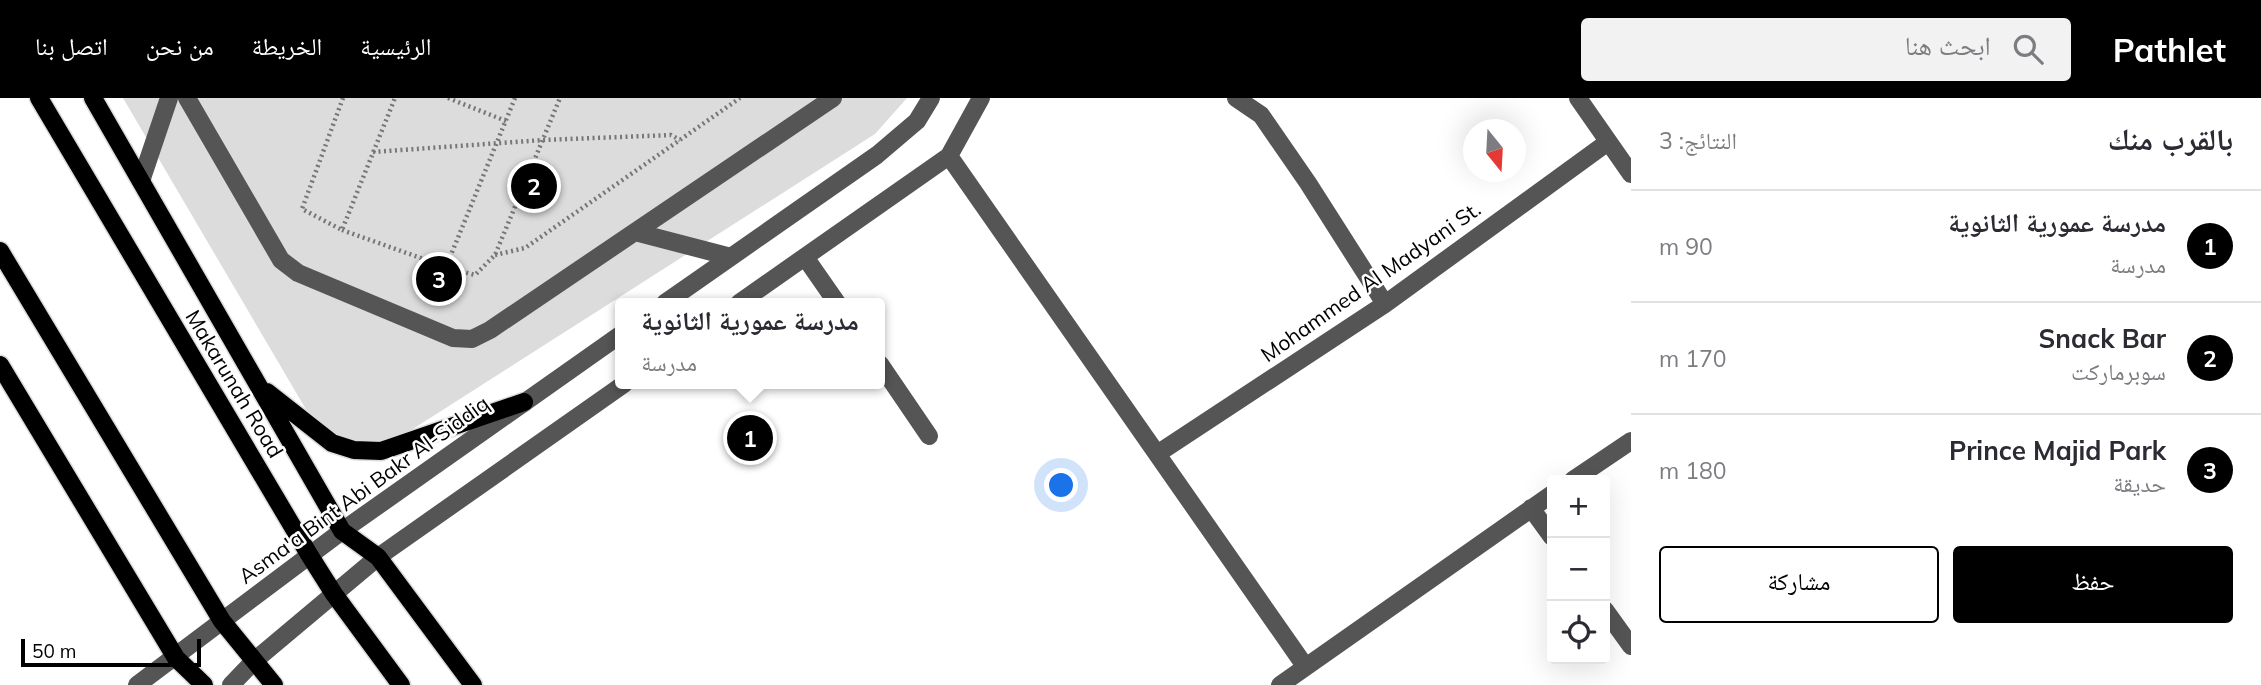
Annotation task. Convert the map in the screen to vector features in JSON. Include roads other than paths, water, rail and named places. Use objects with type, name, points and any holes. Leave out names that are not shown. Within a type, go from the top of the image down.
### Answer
[{"type":"main road","name":"Makarunah Road","points":[[39,98],[310,556],[334,594],[401,685]]},
{"type":"main road","points":[[93,98],[342,531],[378,557],[473,685]]},
{"type":"main road","points":[[0,251],[222,621],[274,685]]},
{"type":"main road","points":[[0,365],[176,658],[204,685]]},
{"type":"main road","points":[[258,384],[332,443],[354,450],[381,451],[524,402]]},
{"type":"street","points":[[141,181],[169,98]]},
{"type":"street","points":[[187,98],[281,260],[298,273],[453,338],[472,339],[490,330],[833,98]]},
{"type":"street","points":[[672,298],[877,155],[917,121],[931,98]]},
{"type":"street","points":[[746,298],[949,156],[981,98]]},
{"type":"street","points":[[1236,98],[1261,115],[1385,304]]},
{"type":"street","points":[[1578,98],[1631,174]]},
{"type":"street","name":"Mohammed Al Madyani St.","points":[[1157,454],[1385,304],[1608,142]]},
{"type":"street","points":[[949,156],[1305,666]]},
{"type":"street","points":[[635,232],[731,257]]},
{"type":"street","points":[[805,257],[834,298]]},
{"type":"street","name":"Asma'a Bint Abi Bakr Al-Siddiq","points":[[137,685],[342,531],[615,339]]},
{"type":"street","points":[[885,371],[929,436]]},
{"type":"street","points":[[231,685],[254,661],[378,557],[617,389]]},
{"type":"street","points":[[1580,475],[1631,441]]},
{"type":"street","points":[[1280,685],[1547,497]]},
{"type":"street","points":[[1531,508],[1547,530]]},
{"type":"street","points":[[1610,617],[1631,646]]},
{"type":"place","name":"Snack Bar","points":[[534,186]]},
{"type":"place","name":"Prince Majid Park","points":[[439,279]]},
{"type":"place","name":"مدرسة عمورية الثانوية","points":[[750,438]]}]
